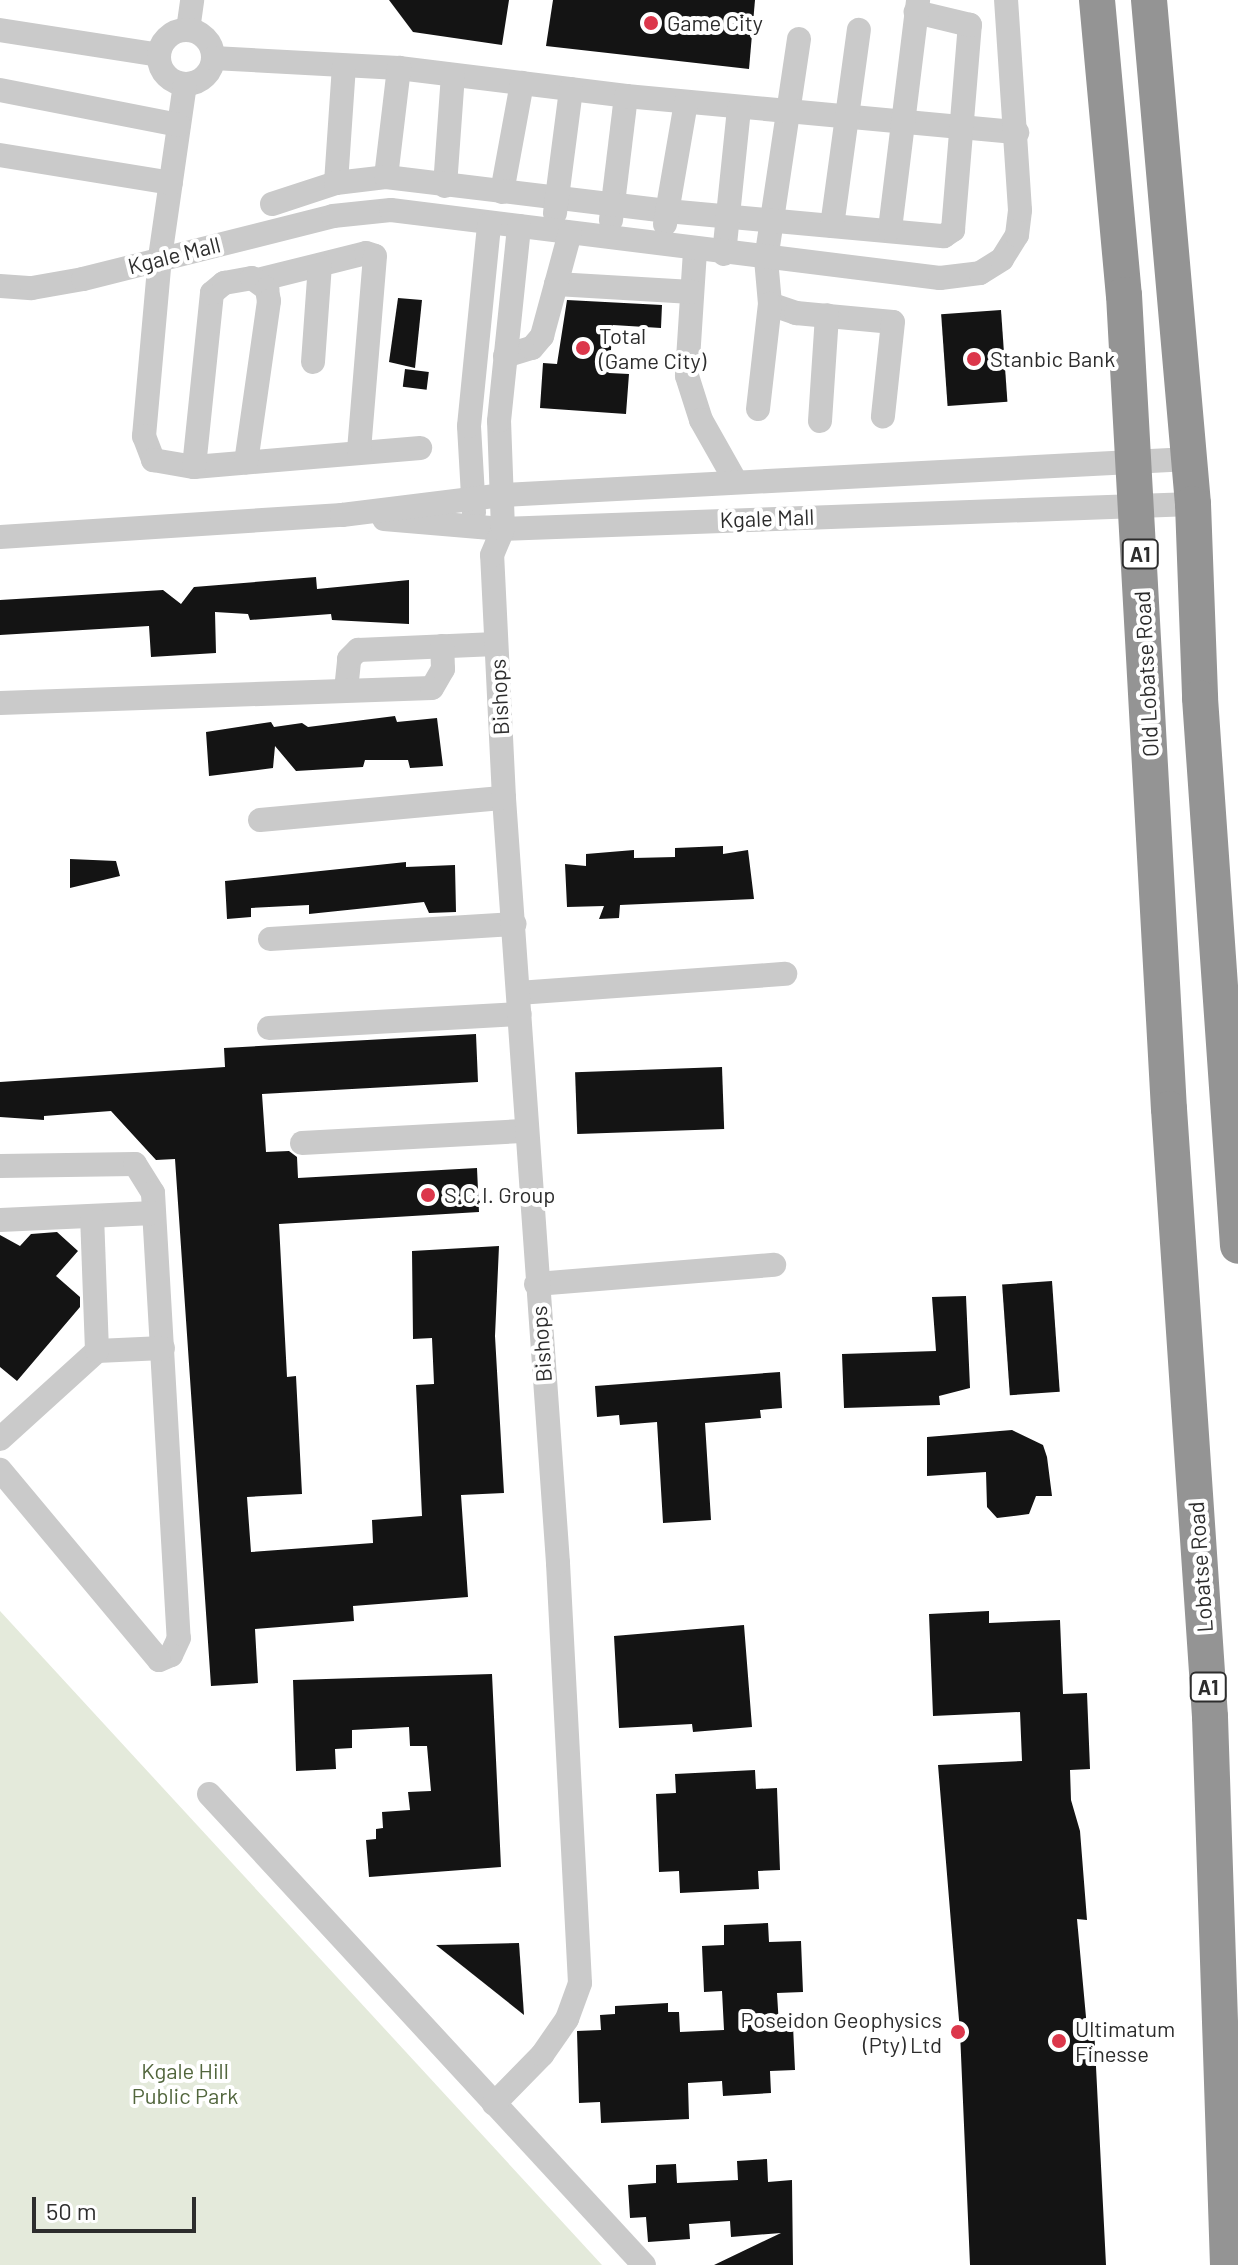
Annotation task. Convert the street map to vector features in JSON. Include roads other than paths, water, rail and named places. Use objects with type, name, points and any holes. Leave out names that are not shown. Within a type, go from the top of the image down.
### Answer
[{"type":"highway","name":"Old Lobatse Road","points":[[1097,0],[1124,295],[1132,465],[1138,510],[1169,1109]]},
{"type":"highway","points":[[1149,0],[1193,504],[1200,698],[1238,1246]]},
{"type":"highway","name":"Lobatse Road","points":[[1169,1109],[1210,1717],[1226,2260]]},
{"type":"street","points":[[188,30],[192,0]]},
{"type":"street","points":[[213,58],[399,68],[739,109],[789,113],[901,123],[961,128],[1017,132],[1007,9],[969,22],[917,6],[901,123],[890,229]]},
{"type":"street","points":[[272,204],[336,183],[386,177],[667,211],[951,234],[969,22]]},
{"type":"street","points":[[0,30],[159,55]]},
{"type":"street","points":[[188,30],[207,39],[213,58],[204,77],[185,84],[166,75],[159,55],[168,37],[188,30]]},
{"type":"street","points":[[832,226],[859,30]]},
{"type":"street","points":[[758,409],[770,304],[766,259],[799,39]]},
{"type":"street","points":[[336,183],[344,66]]},
{"type":"street","points":[[386,177],[399,68]]},
{"type":"street","points":[[445,186],[453,75]]},
{"type":"street","points":[[502,192],[522,83]]},
{"type":"street","points":[[185,84],[160,257],[144,436],[159,465],[194,467],[420,448]]},
{"type":"street","points":[[505,356],[532,348],[542,336],[556,284],[562,232],[557,199],[571,89]]},
{"type":"street","points":[[0,90],[179,125]]},
{"type":"street","points":[[609,239],[626,96]]},
{"type":"street","points":[[661,246],[686,103]]},
{"type":"street","points":[[724,254],[739,109]]},
{"type":"street","name":"Kgale Mall","points":[[0,286],[32,288],[83,279],[160,257],[333,216],[376,211],[940,278],[980,273],[1002,259],[1017,235],[1017,132]]},
{"type":"street","points":[[0,155],[171,183]]},
{"type":"street","points":[[472,498],[469,426],[474,344],[489,224]]},
{"type":"street","points":[[503,529],[499,421],[519,226]]},
{"type":"street","points":[[695,251],[687,376],[701,420],[735,480]]},
{"type":"street","points":[[194,467],[212,293],[224,283],[258,280],[366,253],[375,256],[359,451]]},
{"type":"street","points":[[313,362],[320,265]]},
{"type":"street","points":[[246,462],[269,301],[258,280]]},
{"type":"street","points":[[556,284],[692,292]]},
{"type":"street","points":[[770,304],[827,315],[890,320],[895,326],[883,416]]},
{"type":"street","points":[[820,421],[827,315]]},
{"type":"street","name":"Kgale Mall","points":[[0,537],[342,515],[502,495],[735,480],[1132,465],[1189,459]]},
{"type":"street","name":"Bishops","points":[[472,498],[477,528],[492,555]]},
{"type":"street","name":"Kgale Mall","points":[[342,515],[503,529],[1138,510],[1193,504]]},
{"type":"street","name":"Bishops","points":[[494,2104],[551,2043],[567,2019],[580,1983],[558,1563],[504,798],[492,555],[503,529]]},
{"type":"street","points":[[346,690],[349,659],[358,650],[496,644]]},
{"type":"street","points":[[0,703],[432,688],[443,669],[442,646]]},
{"type":"street","points":[[260,820],[504,798]]},
{"type":"street","points":[[270,939],[515,924]]},
{"type":"street","points":[[269,1028],[785,974]]},
{"type":"street","points":[[302,1143],[527,1131]]},
{"type":"street","points":[[0,1166],[135,1164],[147,1176],[154,1213],[179,1638],[171,1655],[159,1660],[0,1470]]},
{"type":"street","points":[[0,1220],[154,1213]]},
{"type":"street","points":[[92,1216],[97,1351]]},
{"type":"street","points":[[536,1284],[774,1265]]},
{"type":"street","points":[[0,1439],[97,1351],[163,1348]]},
{"type":"street","points":[[209,1794],[644,2265]]},
{"type":"place","name":"Game City","points":[[651,23]]},
{"type":"place","name":"Total (Game City)","points":[[583,348]]},
{"type":"place","name":"Stanbic Bank","points":[[974,359]]},
{"type":"place","name":"S.C.I. Group","points":[[428,1195]]},
{"type":"place","name":"Poseidon Geophysics (Pty) Ltd","points":[[958,2032]]},
{"type":"place","name":"Ultimatum Finesse","points":[[1059,2041]]},
{"type":"park label","name":"Kgale Hill Public Park","points":[[185,2082]]}]
